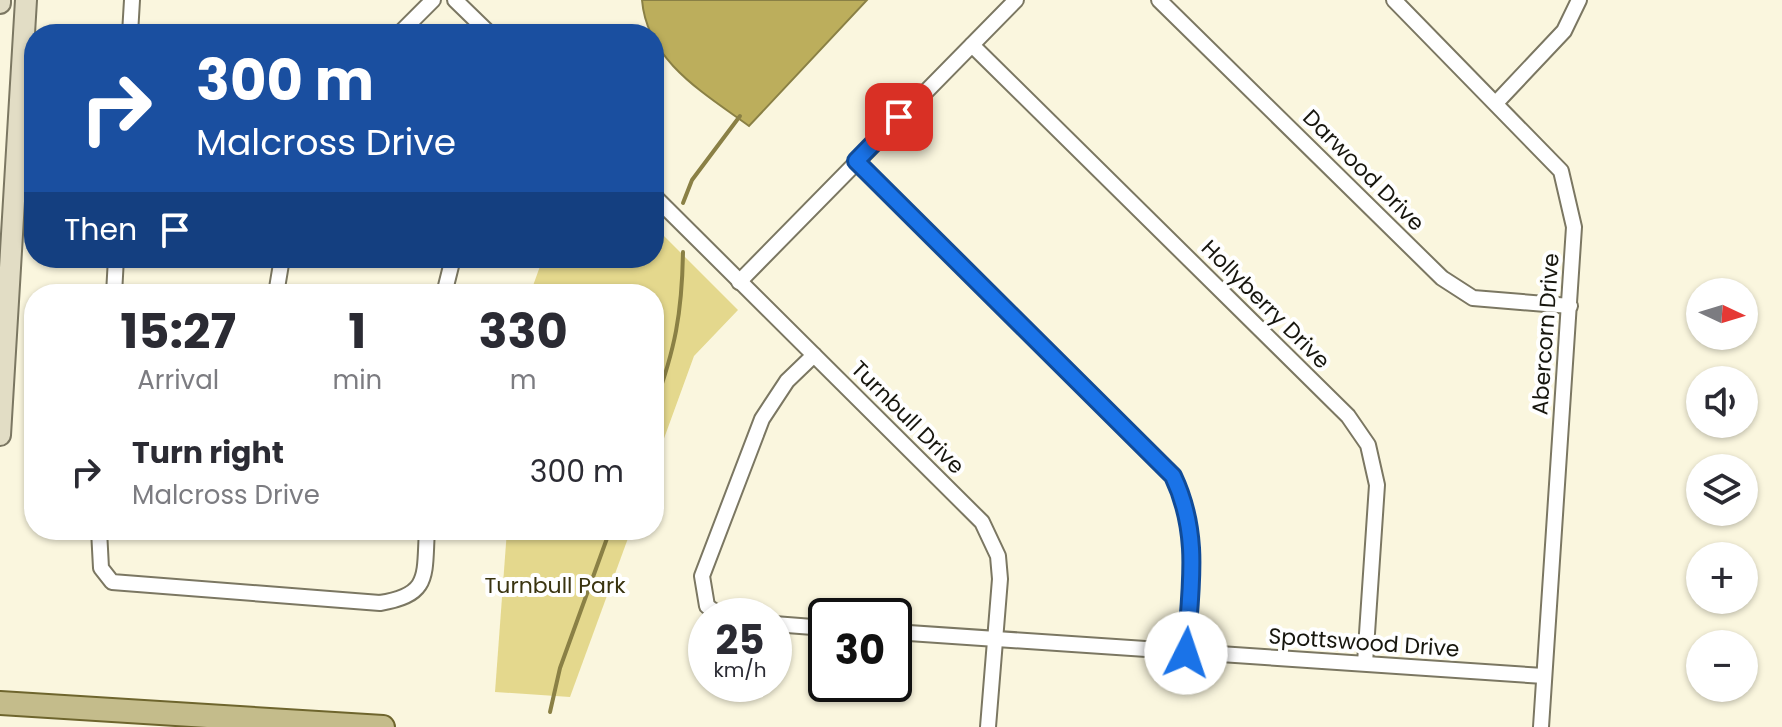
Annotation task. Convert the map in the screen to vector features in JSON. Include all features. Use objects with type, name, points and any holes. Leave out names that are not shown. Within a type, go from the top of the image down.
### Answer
[{"type":"main road","points":[[18,0],[15,37],[23,54]]},
{"type":"main road","points":[[25,24],[26,0]]},
{"type":"main road","points":[[0,435],[24,36]]},
{"type":"main road","points":[[0,703],[383,727]]},
{"type":"street","points":[[131,24],[132,0]]},
{"type":"street","points":[[409,24],[433,0]]},
{"type":"street","points":[[455,0],[480,24]]},
{"type":"street","points":[[739,282],[1016,0]]},
{"type":"street","name":"Darwood Drive","points":[[1159,0],[1442,278],[1473,298],[1570,306]]},
{"type":"street","name":"Abercorn Drive","points":[[1394,0],[1497,102],[1561,171],[1574,227],[1541,727]]},
{"type":"street","points":[[1497,102],[1564,31],[1579,0]]},
{"type":"street","name":"Hollyberry Drive","points":[[972,45],[1348,416],[1368,445],[1377,485],[1365,663]]},
{"type":"street","points":[[856,161],[1173,476],[1188,507],[1192,548],[1186,653]]},
{"type":"street","name":"Turnbull Drive","points":[[664,206],[982,522],[999,567],[997,638],[988,727]]},
{"type":"street","points":[[706,598],[702,576],[762,419],[787,381],[814,355]]},
{"type":"street","points":[[100,540],[101,568],[112,582],[380,603],[407,599],[421,584],[427,540]]},
{"type":"street","name":"Spottswood Drive","points":[[912,633],[1544,676]]},
{"type":"green space","points":[[664,236],[738,310],[694,356],[664,438],[664,284],[534,284],[539,268],[664,268]]},
{"type":"green space","name":"Turnbull Park","points":[[506,540],[627,540],[570,697],[495,692]]},
{"type":"shaded area","points":[[642,0],[867,0],[749,126],[680,73],[664,54],[664,24],[647,24]]},
{"type":"waterway","points":[[683,203],[692,180],[740,116]]},
{"type":"waterway","points":[[664,376],[676,331],[683,252]]},
{"type":"waterway","points":[[550,712],[560,668],[606,540]]},
{"type":"route","points":[[899,117],[856,161],[1173,476],[1188,507],[1192,548],[1186,653]]}]
